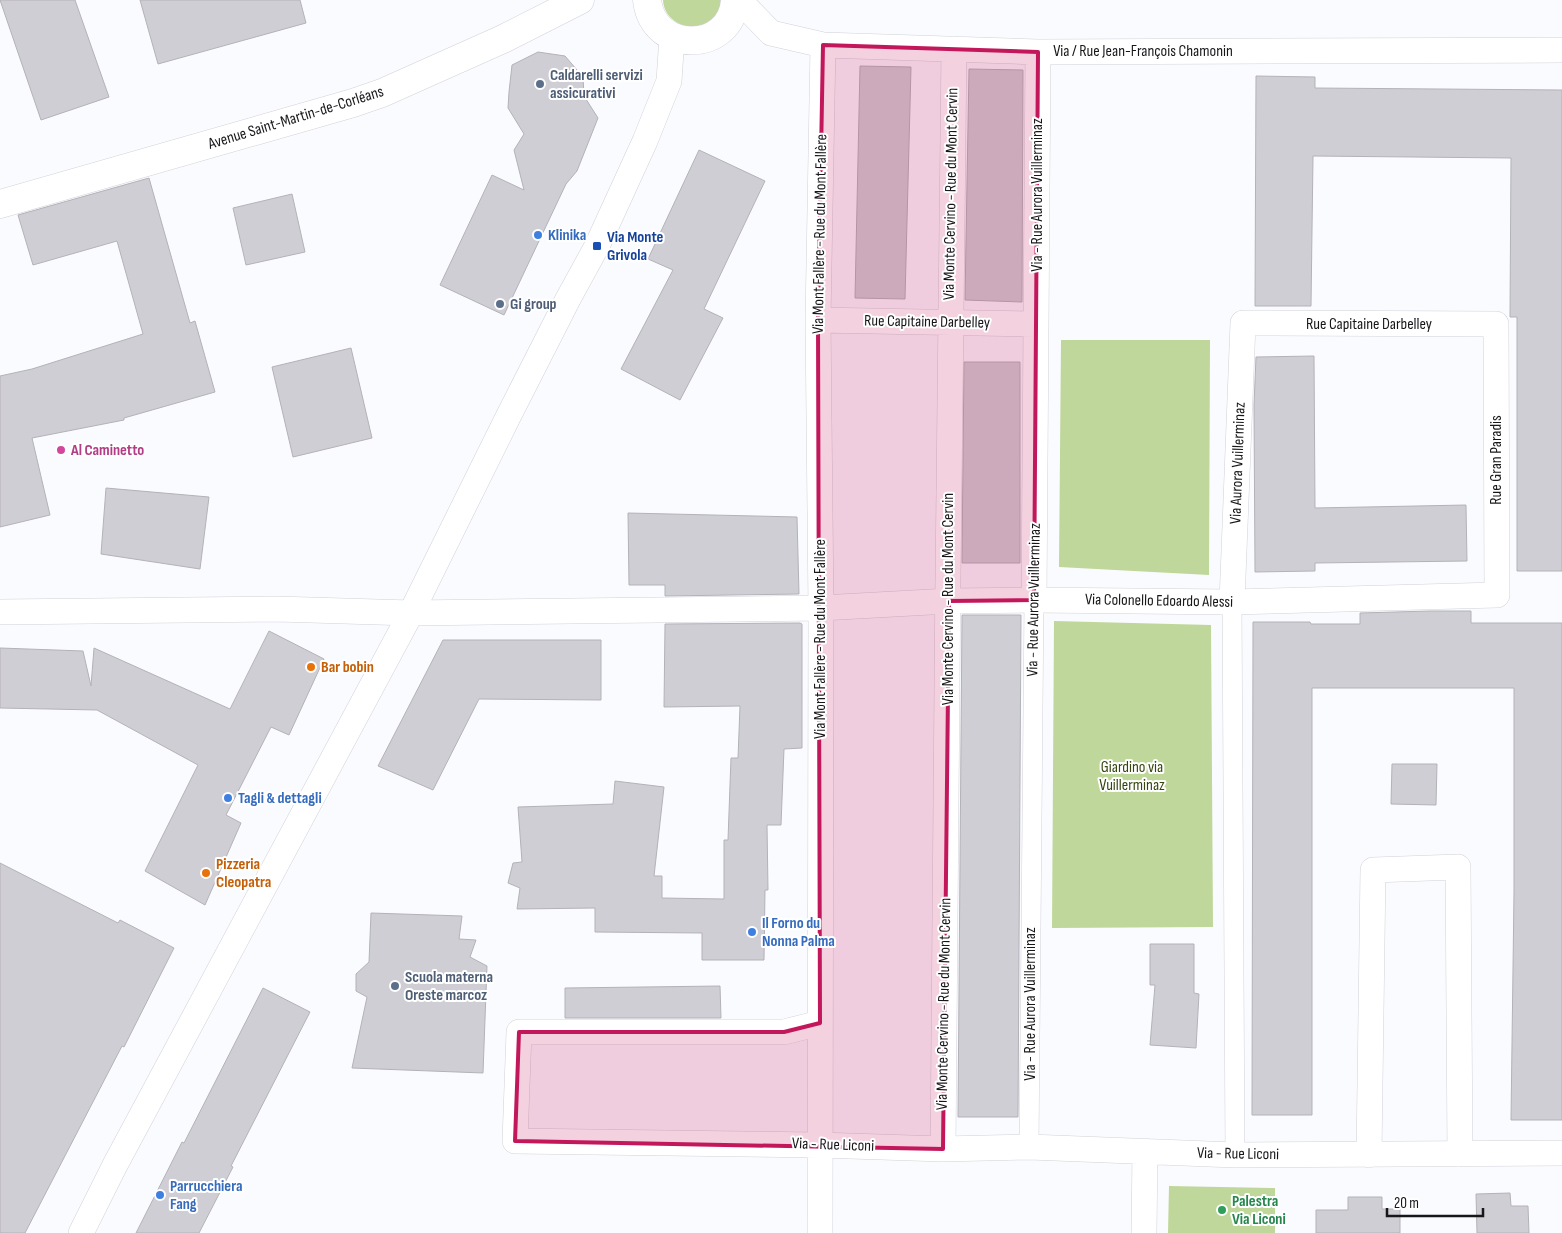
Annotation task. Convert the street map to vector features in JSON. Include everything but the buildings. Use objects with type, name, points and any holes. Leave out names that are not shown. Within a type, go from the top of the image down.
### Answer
[{"type":"street","name":"Avenue Saint-Martin-de-Corléans","points":[[0,204],[382,94],[504,39],[580,0]]},
{"type":"street","points":[[647,0],[653,20],[660,29],[672,37],[692,41],[712,36],[726,24],[735,0]]},
{"type":"street","name":"Via / Rue Jean-François Chamonin","points":[[739,0],[772,33],[823,45],[1038,52],[1562,50]]},
{"type":"street","points":[[76,1228],[129,1140],[411,613],[508,417],[597,246],[645,141],[669,81],[672,37]]},
{"type":"street","name":"Via Mont Fallère - Rue du Mont Fallère","points":[[820,1233],[821,608],[818,320],[823,45]]},
{"type":"street","name":"Via Monte Cervino - Rue du Mont Cervin","points":[[943,1149],[949,601],[949,322],[954,49]]},
{"type":"street","name":"Via - Rue Aurora Vuillerminaz","points":[[1029,1147],[1038,52]]},
{"type":"street","name":"Rue Capitaine Darbelley","points":[[818,320],[1036,324]]},
{"type":"street","name":"Rue Capitaine Darbelley","points":[[1243,324],[1496,324]]},
{"type":"street","name":"Via Aurora Vuillerminaz","points":[[1232,602],[1243,324]]},
{"type":"street","name":"Rue Gran Paradis","points":[[1496,324],[1497,595]]},
{"type":"street","name":"Via Colonello Edoardo Alessi","points":[[0,612],[277,609],[411,613],[821,608],[949,601],[1232,602],[1497,595]]},
{"type":"street","points":[[1232,602],[1236,1155]]},
{"type":"street","points":[[1369,1155],[1373,870],[1458,867],[1460,1154]]},
{"type":"street","name":"Via - Rue Liconi","points":[[820,1023],[784,1032],[519,1032],[515,1141],[820,1144],[943,1149],[1029,1147],[1236,1155],[1562,1153]]},
{"type":"street","points":[[1144,1233],[1145,1151]]},
{"type":"highlighted area","points":[[823,45],[1038,52],[1034,600],[949,601],[943,1149],[515,1141],[519,1032],[784,1032],[820,1023],[818,320]]},
{"type":"green space","points":[[663,0],[722,0],[718,11],[711,21],[704,25],[688,27],[668,15]]},
{"type":"green space","points":[[1061,340],[1210,340],[1209,575],[1059,567]]},
{"type":"green space","name":"Giardino via Vuillerminaz","points":[[1054,621],[1211,625],[1213,927],[1052,928]]},
{"type":"green space","name":"Palestra Via Liconi","points":[[1169,1186],[1275,1188],[1275,1233],[1168,1233]]},
{"type":"place","name":"Caldarelli servizi assicurativi","points":[[540,84]]},
{"type":"place","name":"Klinika","points":[[538,235]]},
{"type":"place","name":"Via Monte Grivola","points":[[597,246]]},
{"type":"place","name":"Gi group","points":[[500,304]]},
{"type":"place","name":"Al Caminetto","points":[[61,450]]},
{"type":"place","name":"Bar bobin","points":[[311,667]]},
{"type":"place","name":"Tagli & dettagli","points":[[228,798]]},
{"type":"place","name":"Pizzeria Cleopatra","points":[[206,873]]},
{"type":"place","name":"Il Forno du Nonna Palma","points":[[752,932]]},
{"type":"place","name":"Scuola materna Oreste marcoz","points":[[395,986]]},
{"type":"place","name":"Parrucchiera Fang","points":[[160,1195]]},
{"type":"place","name":"Palestra Via Liconi","points":[[1222,1210]]}]
